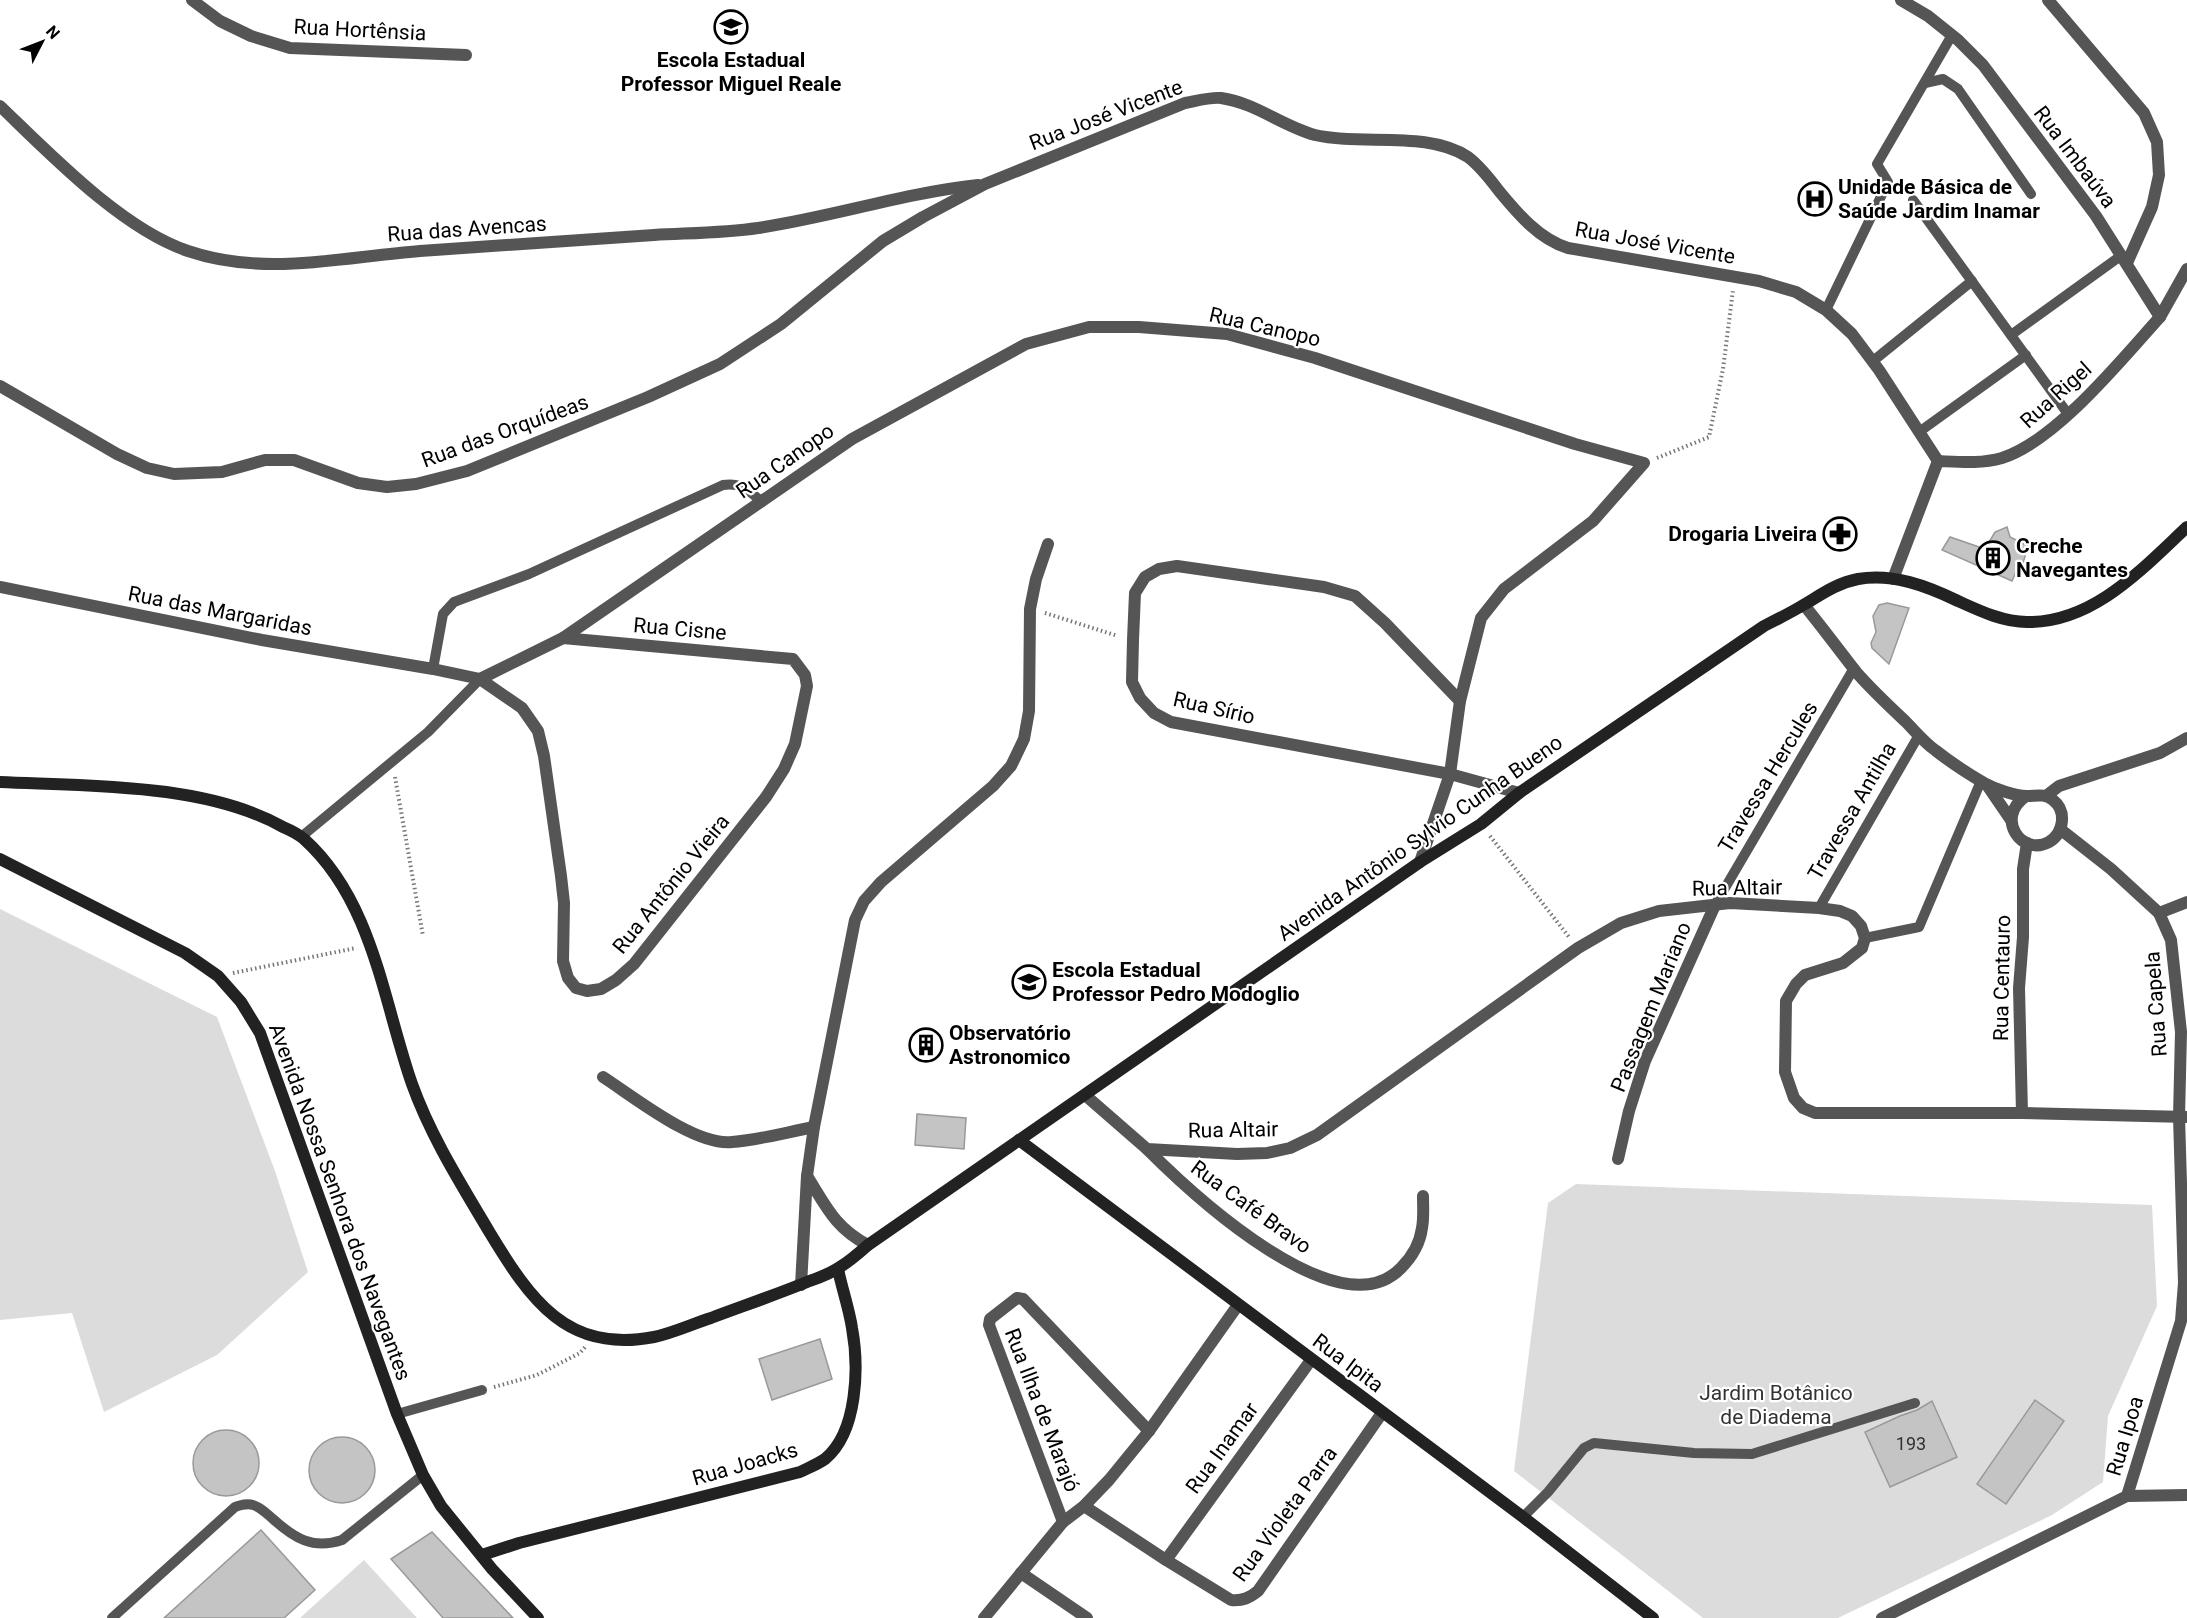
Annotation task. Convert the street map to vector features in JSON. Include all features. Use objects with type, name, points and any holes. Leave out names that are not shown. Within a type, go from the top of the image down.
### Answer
[{"type":"main road","name":"Avenida Antônio Sylvio Cunha Bueno","points":[[0,782],[139,789],[227,803],[271,820],[301,837],[325,860],[349,898],[371,945],[412,1085],[436,1142],[508,1263],[537,1301],[562,1323],[592,1337],[624,1340],[655,1337],[801,1285],[838,1269],[868,1245],[1420,862],[1481,824],[1519,793],[1755,632],[1830,588],[1858,579],[1893,579],[1925,585],[1988,615],[2026,622],[2065,618],[2102,600],[2134,576],[2187,528]]},
{"type":"main road","name":"Avenida Nossa Senhora dos Navegantes","points":[[0,859],[185,953],[218,976],[241,1002],[260,1033],[397,1414],[423,1475],[441,1506],[504,1582],[538,1618]]},
{"type":"main road","name":"Rua Ipita","points":[[1019,1140],[1523,1517],[1653,1618]]},
{"type":"main road","name":"Rua Joacks","points":[[482,1555],[519,1543],[800,1472],[824,1459],[837,1445],[849,1423],[855,1371],[852,1328],[838,1269]]},
{"type":"street","name":"Rua Hortênsia","points":[[192,0],[220,21],[251,36],[290,48],[466,55]]},
{"type":"street","name":"Rua Imbaúva","points":[[1901,0],[1928,16],[1952,35],[1983,65],[2096,216],[2160,317]]},
{"type":"street","points":[[2048,0],[2144,113],[2157,142],[2159,175],[2152,207],[2125,259]]},
{"type":"street","name":"Rua José Vicente","points":[[985,184],[1185,103],[1219,98],[1246,104],[1314,134],[1368,140],[1426,142],[1449,147],[1469,158],[1484,172],[1513,208],[1552,243],[1568,249],[1759,281],[1796,292],[1826,310],[1852,334],[1873,362],[1938,461]]},
{"type":"street","name":"Rua das Avencas","points":[[0,106],[84,183],[137,226],[187,251],[227,261],[273,266],[418,251],[757,228],[934,190],[985,184]]},
{"type":"street","name":"Rua das Orquídeas","points":[[0,386],[117,454],[147,468],[174,474],[222,472],[265,460],[294,460],[358,483],[387,487],[416,484],[467,471],[648,397],[720,364],[781,324],[883,241],[985,184]]},
{"type":"street","points":[[2160,317],[2187,269]]},
{"type":"street","name":"Rua Rigel","points":[[1938,461],[1978,463],[2003,458],[2029,445],[2068,414],[2160,317]]},
{"type":"street","name":"Rua Canopo","points":[[480,679],[563,638],[852,438],[1026,344],[1089,327],[1139,327],[1227,334],[1315,358],[1575,444],[1644,463]]},
{"type":"street","points":[[1893,579],[1938,461]]},
{"type":"street","points":[[1420,862],[1450,774],[1460,701],[1481,618],[1504,589],[1593,521],[1644,463]]},
{"type":"street","points":[[801,1285],[807,1176],[814,1127],[855,920],[864,901],[881,882],[993,786],[1011,766],[1024,739],[1029,711],[1030,609],[1036,579],[1048,544]]},
{"type":"street","name":"Rua Sírio","points":[[1460,701],[1385,623],[1355,596],[1324,587],[1177,566],[1159,569],[1145,577],[1135,593],[1132,682],[1140,698],[1154,713],[1172,722],[1450,774],[1519,793]]},
{"type":"street","name":"Rua das Margaridas","points":[[0,587],[262,640],[480,679]]},
{"type":"street","points":[[1804,605],[1854,668],[1934,749],[1984,783],[2026,796]]},
{"type":"street","name":"Rua Cisne","points":[[563,638],[793,659]]},
{"type":"street","name":"Rua Antônio Vieira","points":[[480,679],[522,708],[538,731],[544,756],[564,903],[563,961],[568,978],[576,988],[587,991],[601,989],[616,980],[634,964],[766,797],[784,769],[795,744],[807,686],[806,675],[793,659]]},
{"type":"street","points":[[2046,796],[2059,786],[2160,753],[2187,738]]},
{"type":"street","points":[[1984,783],[2011,820]]},
{"type":"street","points":[[2036,794],[2046,796],[2060,809],[2062,819],[2060,829],[2047,843],[2037,845],[2027,843],[2013,830],[2011,820],[2013,810],[2026,796],[2036,794]]},
{"type":"street","name":"Rua Capela","points":[[2060,829],[2111,868],[2159,913],[2171,940],[2181,1032],[2183,1117]]},
{"type":"street","name":"Rua Centauro","points":[[2022,1113],[2019,988],[2023,937],[2023,869],[2027,843]]},
{"type":"street","points":[[2159,913],[2187,902]]},
{"type":"street","name":"Rua Altair","points":[[1147,1149],[1237,1154],[1267,1153],[1299,1144],[1317,1135],[1578,948],[1621,923],[1659,911],[1730,903],[1840,910],[1852,916],[1861,926],[1865,938]]},
{"type":"street","name":"Passagem Mariano","points":[[1618,1160],[1629,1110],[1645,1061],[1715,904]]},
{"type":"street","points":[[1865,938],[1862,948],[1843,963],[1805,975],[1796,984],[1786,1002],[1785,1072],[1794,1098],[1803,1108],[1815,1113],[2022,1113],[2183,1117]]},
{"type":"street","points":[[603,1077],[678,1126],[707,1139],[731,1143],[814,1127]]},
{"type":"street","points":[[1085,1095],[1147,1149]]},
{"type":"street","name":"Rua Ipoa","points":[[1882,1618],[2127,1496],[2181,1321],[2184,1283],[2183,1117]]},
{"type":"street","name":"Rua Café Bravo","points":[[1147,1149],[1180,1182],[1215,1211],[1292,1265],[1325,1279],[1355,1285],[1378,1283],[1394,1275],[1407,1262],[1417,1246],[1422,1228],[1423,1196]]},
{"type":"street","points":[[807,1176],[835,1220],[852,1237],[868,1245]]},
{"type":"street","name":"Rua Ilha de Marajó","points":[[1063,1522],[989,1325],[990,1319],[1017,1298],[1023,1299],[1149,1431]]},
{"type":"street","points":[[984,1618],[1063,1522],[1084,1506],[1109,1480],[1149,1431],[1238,1305]]},
{"type":"street","name":"Rua Inamar","points":[[1166,1560],[1311,1360]]},
{"type":"street","name":"Rua Violeta Parra","points":[[1084,1506],[1231,1600],[1241,1601],[1250,1598],[1258,1591],[1382,1413]]},
{"type":"street","points":[[2127,1496],[2187,1495]]},
{"type":"street","points":[[1021,1573],[1088,1618]]},
{"type":"lane","points":[[1826,310],[1887,182],[1877,164],[1952,35]]},
{"type":"lane","points":[[1925,83],[1943,79],[1958,89],[2031,194]]},
{"type":"lane","points":[[1913,200],[2068,414]]},
{"type":"lane","points":[[2011,335],[2125,259]]},
{"type":"lane","points":[[1873,362],[1972,281]]},
{"type":"lane","points":[[1919,432],[2026,355]]},
{"type":"lane","points":[[433,669],[443,614],[454,602],[529,574],[723,485],[734,483],[743,486],[762,502]]},
{"type":"lane","name":"Travessa Hercules","points":[[1715,904],[1854,668]]},
{"type":"lane","points":[[301,837],[428,732],[480,679]]},
{"type":"lane","name":"Travessa Antilha","points":[[1819,908],[1919,735]]},
{"type":"lane","points":[[1865,938],[1919,927],[1984,783]]},
{"type":"lane","points":[[397,1414],[482,1390]]},
{"type":"lane","points":[[1523,1517],[1548,1492],[1584,1448],[1594,1443],[1694,1453],[1752,1454],[1915,1403]]},
{"type":"lane","points":[[112,1618],[235,1507],[244,1504],[253,1505],[291,1534],[317,1544],[327,1545],[342,1540],[423,1475]]},
{"type":"path","points":[[1644,463],[1709,437],[1723,369],[1734,277]]},
{"type":"path","points":[[1030,609],[1133,640]]},
{"type":"path","points":[[392,763],[423,936]]},
{"type":"path","points":[[1481,824],[1578,948]]},
{"type":"path","points":[[218,976],[371,945]]},
{"type":"path","points":[[482,1390],[537,1375],[580,1353],[592,1337]]},
{"type":"green space","points":[[0,909],[217,1017],[275,1171],[308,1272],[217,1355],[104,1412],[72,1313],[0,1320]]},
{"type":"green space","name":"Jardim Botânico de Diadema","points":[[1576,1184],[2152,1205],[2157,1306],[2108,1416],[2103,1482],[2052,1515],[1838,1618],[1703,1618],[1514,1471],[1548,1203]]},
{"type":"green space","points":[[364,1560],[417,1618],[300,1618]]},
{"type":"building","name":"Creche Navegantes","points":[[2007,527],[2010,537],[2028,546],[2022,567],[2017,570],[2012,581],[1942,550],[1950,537],[1985,549],[1995,532]]},
{"type":"building","points":[[1887,603],[1909,608],[1889,664],[1872,648],[1871,643],[1876,632],[1873,616],[1879,605]]},
{"type":"building","name":"Observatório Astronomico","points":[[926,1030],[935,1034],[939,1043],[935,1052],[926,1056],[917,1052],[913,1043],[917,1034]]},
{"type":"building","points":[[917,1114],[966,1118],[964,1149],[915,1145]]},
{"type":"building","points":[[820,1339],[832,1379],[772,1400],[759,1359]]},
{"type":"building","points":[[2035,1400],[2064,1421],[2006,1504],[1977,1484]]},
{"type":"building","points":[[1932,1401],[1957,1457],[1890,1487],[1865,1432],[1917,1410]]},
{"type":"building","points":[[219,1430],[233,1430],[245,1435],[254,1444],[259,1463],[257,1476],[250,1487],[233,1496],[219,1496],[207,1491],[198,1482],[193,1470],[193,1456],[198,1444],[207,1435]]},
{"type":"building","points":[[342,1437],[354,1440],[365,1447],[372,1458],[375,1470],[372,1482],[365,1493],[354,1500],[342,1503],[330,1500],[319,1493],[312,1482],[309,1470],[312,1458],[319,1447],[330,1440]]},
{"type":"building","points":[[261,1530],[315,1590],[284,1618],[164,1618]]},
{"type":"building","points":[[432,1532],[513,1618],[443,1618],[391,1559]]},
{"type":"place","name":"Escola Estadual Professor Miguel Reale","points":[[731,27]]},
{"type":"place","name":"Unidade Básica de Saúde Jardim Inamar","points":[[1815,199]]},
{"type":"place","name":"Drogaria Liveira","points":[[1840,534]]},
{"type":"place","name":"Creche Navegantes","points":[[1993,558]]},
{"type":"place","name":"Escola Estadual Professor Pedro Modoglio","points":[[1029,982]]},
{"type":"place","name":"Observatório Astronomico","points":[[926,1045]]}]
